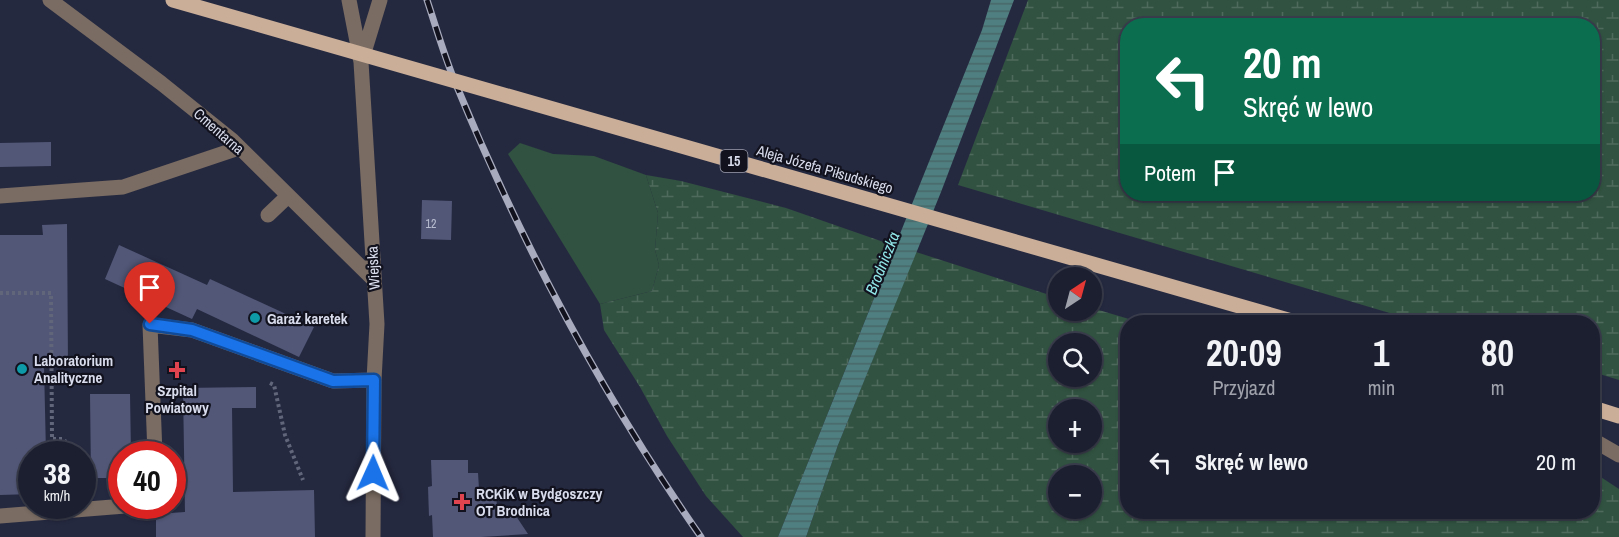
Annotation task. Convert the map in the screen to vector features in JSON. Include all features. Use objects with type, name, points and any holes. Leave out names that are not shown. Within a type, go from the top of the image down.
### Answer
[{"type":"main road","name":"Aleja Józefa Piłsudskiego","points":[[173,0],[1270,315]]},
{"type":"main road","points":[[1600,410],[1619,416]]},
{"type":"street","name":"Cmentarna","points":[[50,0],[170,90],[239,148],[373,279]]},
{"type":"street","name":"Wiejska","points":[[349,0],[361,62],[377,324],[374,380],[373,537]]},
{"type":"street","points":[[361,62],[380,0]]},
{"type":"street","points":[[0,196],[123,187],[239,148]]},
{"type":"street","points":[[268,215],[288,196]]},
{"type":"street","points":[[154,441],[150,324],[192,330],[333,381],[374,380]]},
{"type":"street","points":[[1600,444],[1619,456]]},
{"type":"street","points":[[0,516],[108,507]]},
{"type":"path","points":[[0,293],[51,293],[52,438],[66,441]]},
{"type":"path","points":[[264,380],[274,385],[285,435],[303,480]]},
{"type":"green space","points":[[1028,0],[1619,0],[1619,380],[1600,374],[1600,315],[1396,315],[958,185]]},
{"type":"green space","points":[[520,143],[553,154],[594,156],[646,175],[658,213],[655,250],[659,265],[652,291],[600,304],[508,154]]},
{"type":"green space","points":[[646,175],[681,181],[786,208],[895,246],[778,537],[743,537],[706,496],[667,436],[640,387],[604,330],[600,304],[652,291],[659,265],[655,250],[658,213]]},
{"type":"green space","points":[[916,252],[1048,294],[1048,321],[1102,321],[1102,311],[1120,316],[1120,519],[1600,519],[1600,477],[1619,489],[1619,537],[806,537],[838,445]]},
{"type":"shaded area","points":[[991,0],[1014,0],[941,192],[838,445],[806,537],[778,537],[982,30]]},
{"type":"building","points":[[51,142],[51,166],[0,167],[0,143]]},
{"type":"building","points":[[422,200],[452,201],[451,240],[421,239]]},
{"type":"building","points":[[67,224],[68,365],[44,366],[46,441],[18,441],[18,494],[0,495],[0,235],[43,235],[42,225]]},
{"type":"building","points":[[119,245],[207,285],[210,279],[314,327],[299,357],[197,309],[192,319],[105,279]]},
{"type":"building","points":[[256,387],[256,408],[232,408],[233,492],[314,490],[315,537],[156,537],[156,519],[186,519],[183,388]]},
{"type":"building","points":[[90,394],[130,394],[131,441],[108,441],[108,478],[96,478],[96,441],[91,441]]},
{"type":"building","points":[[431,460],[468,460],[468,473],[478,473],[479,489],[496,488],[497,510],[512,510],[528,534],[433,537],[432,515],[429,516],[428,487],[432,486]]},
{"type":"railway","points":[[427,0],[455,82],[480,142],[536,259],[566,317],[630,429],[701,537]]},
{"type":"place","name":"Garaż karetek","points":[[255,318]]},
{"type":"place","name":"Laboratorium Analityczne","points":[[22,369]]},
{"type":"place","name":"Szpital Powiatowy","points":[[177,370]]},
{"type":"place","name":"RCKiK w Bydgoszczy OT Brodnica","points":[[462,502]]},
{"type":"route","points":[[150,324],[192,330],[333,381],[374,380],[373,473]]},
{"type":"water label","name":"Brodniczka","points":[[882,263]]}]
